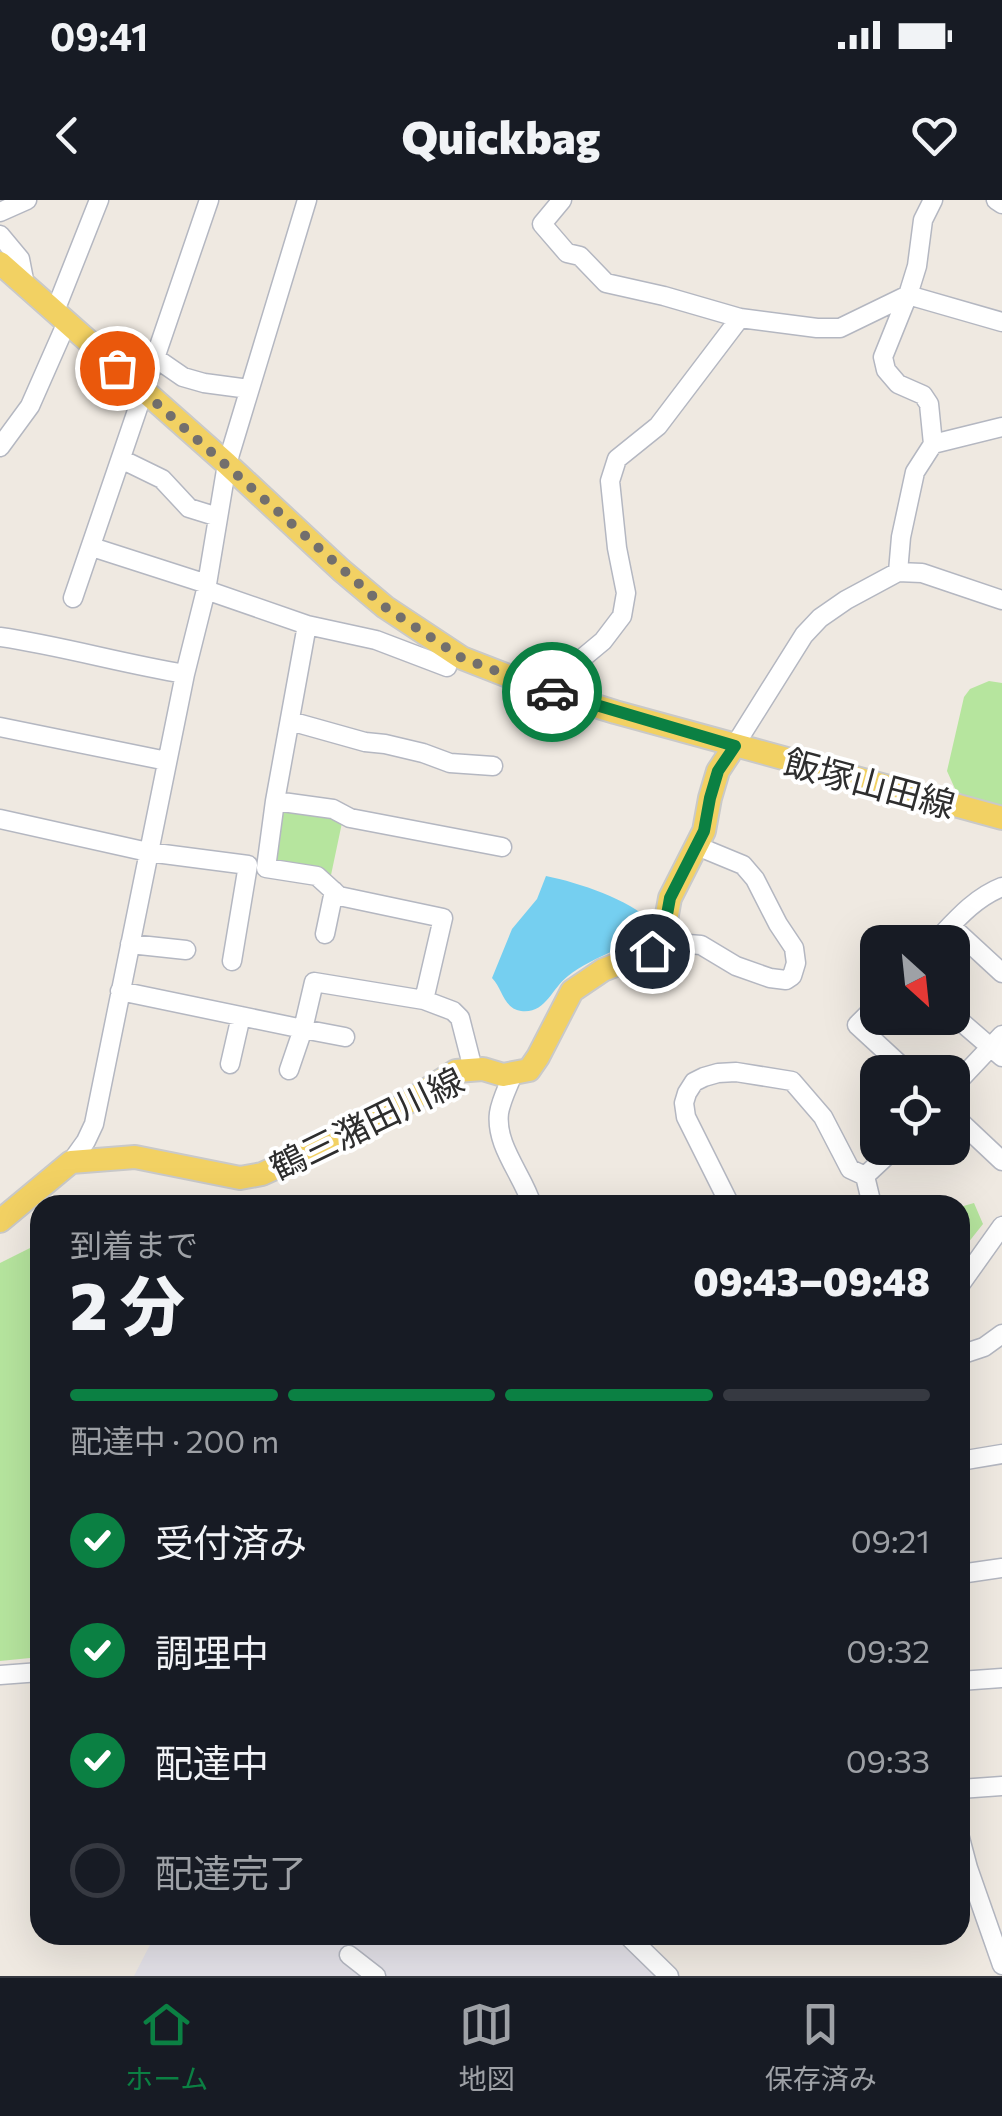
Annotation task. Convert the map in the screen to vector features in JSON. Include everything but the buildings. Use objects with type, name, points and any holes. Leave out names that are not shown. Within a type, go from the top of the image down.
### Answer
[{"type":"main road","name":"飯塚山田線","points":[[0,262],[341,570],[385,607],[462,658],[544,690],[1002,818]]},
{"type":"main road","points":[[662,942],[670,898],[704,831],[718,771],[735,746]]},
{"type":"main road","name":"鶴三潴田川線","points":[[72,1162],[134,1157],[240,1178],[262,1174],[380,1120],[456,1071],[483,1069],[503,1075],[529,1070],[572,991],[603,970],[652,951],[662,942]]},
{"type":"main road","points":[[32,1195],[72,1162]]},
{"type":"main road","points":[[0,1222],[30,1197]]},
{"type":"street","points":[[0,212],[28,200]]},
{"type":"street","points":[[0,447],[30,406],[99,200]]},
{"type":"street","points":[[73,598],[209,200]]},
{"type":"street","points":[[72,1162],[94,1124],[206,587],[226,464],[307,200]]},
{"type":"street","points":[[562,200],[542,224],[567,253],[580,256],[606,283],[740,318],[817,328],[840,328],[908,295],[1002,322]]},
{"type":"street","points":[[898,572],[915,472],[933,444],[929,404],[923,395],[898,384],[886,370],[882,357],[908,295],[924,220],[933,200]]},
{"type":"street","points":[[0,235],[20,260],[24,284]]},
{"type":"street","points":[[544,690],[603,641],[622,616],[626,593],[610,480],[617,459],[658,426],[740,318]]},
{"type":"street","points":[[154,357],[183,377],[250,389]]},
{"type":"street","points":[[933,444],[1002,427]]},
{"type":"street","points":[[121,459],[162,479],[189,508],[218,517]]},
{"type":"street","points":[[92,547],[308,625],[376,640],[447,668]]},
{"type":"street","points":[[735,746],[804,636],[820,618],[846,600],[898,572],[922,573],[1002,600]]},
{"type":"street","points":[[308,625],[266,868],[317,876],[339,896],[443,918],[424,1000]]},
{"type":"street","points":[[0,637],[185,674]]},
{"type":"street","points":[[290,721],[450,762],[492,766]]},
{"type":"street","points":[[0,727],[167,761]]},
{"type":"street","points":[[275,801],[333,809],[350,818],[502,846]]},
{"type":"street","points":[[0,819],[148,852],[248,866],[232,961]]},
{"type":"street","points":[[662,942],[701,945],[736,966],[770,978],[786,980],[792,976],[796,964],[794,948],[755,879],[743,865],[698,846]]},
{"type":"street","points":[[952,925],[987,893],[1002,887]]},
{"type":"street","points":[[324,934],[334,891]]},
{"type":"street","points":[[130,944],[186,950]]},
{"type":"street","points":[[970,944],[1002,973]]},
{"type":"street","points":[[289,1070],[314,982],[424,1000],[453,1011],[460,1018],[473,1069]]},
{"type":"street","points":[[120,991],[345,1037]]},
{"type":"street","points":[[230,1064],[241,1016]]},
{"type":"street","points":[[970,1027],[998,1046],[970,1072]]},
{"type":"street","points":[[868,1035],[890,1055]]},
{"type":"street","points":[[725,1195],[686,1117],[684,1104],[694,1082],[718,1073],[749,1073],[792,1081],[823,1117],[850,1169],[864,1176],[869,1195]]},
{"type":"street","points":[[513,1074],[498,1116],[510,1160],[529,1195]]},
{"type":"street","points":[[970,1131],[1002,1161]]},
{"type":"street","points":[[864,1176],[876,1165]]},
{"type":"street","points":[[970,1269],[1002,1226]]},
{"type":"street","points":[[970,1352],[1002,1334]]},
{"type":"street","points":[[970,1459],[1002,1454]]},
{"type":"street","points":[[970,1573],[1002,1568]]},
{"type":"street","points":[[0,1675],[30,1673]]},
{"type":"street","points":[[970,1680],[1002,1678]]},
{"type":"street","points":[[970,1788],[1002,1786]]},
{"type":"street","points":[[970,1895],[997,1936],[1002,1965]]},
{"type":"street","points":[[637,1945],[670,1976]]},
{"type":"street","points":[[349,1955],[376,1976]]},
{"type":"shaded area","points":[[150,1945],[622,1945],[656,1976],[134,1976]]},
{"type":"green space","points":[[989,681],[1002,683],[1002,806],[956,791],[947,771],[964,697],[970,689]]},
{"type":"green space","points":[[279,806],[343,818],[331,875],[270,864]]},
{"type":"green space","points":[[974,1203],[983,1224],[970,1240],[970,1204]]},
{"type":"green space","points":[[30,1248],[30,1658],[0,1661],[0,1263]]},
{"type":"water","points":[[546,876],[603,893],[652,922],[634,939],[568,976],[542,1005],[521,1011],[507,1002],[492,978],[512,929],[537,899]]},
{"type":"way so far","points":[[117,368],[385,607],[462,658],[552,692]]},
{"type":"route","points":[[552,692],[735,746],[718,771],[704,831],[670,898],[662,942],[652,951]]}]
